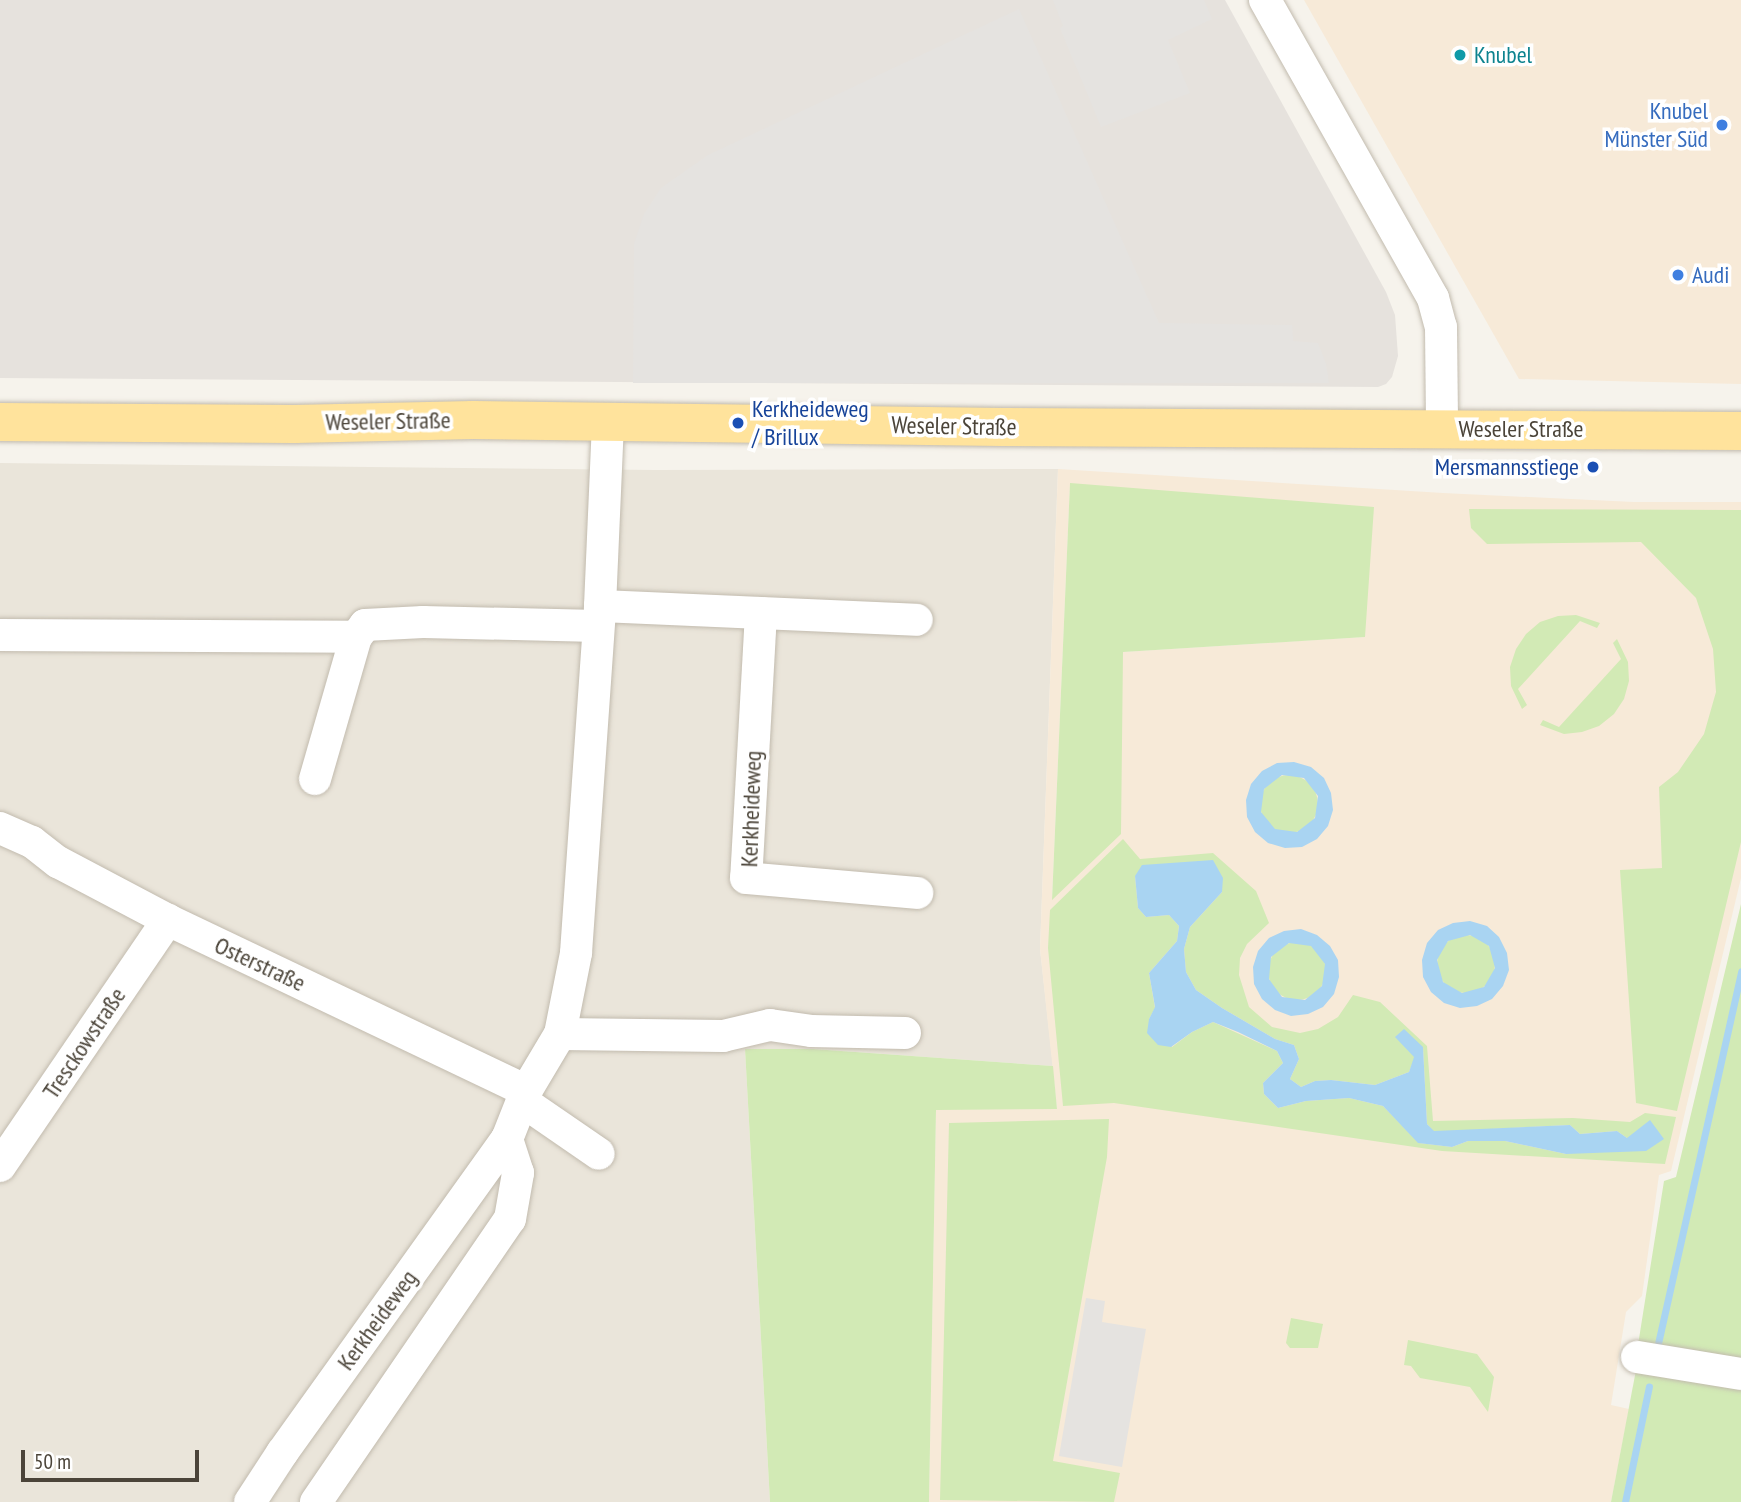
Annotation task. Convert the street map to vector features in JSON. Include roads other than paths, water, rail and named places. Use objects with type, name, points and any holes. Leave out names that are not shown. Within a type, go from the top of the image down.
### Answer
[{"type":"main road","name":"Weseler Straße","points":[[0,422],[294,424],[473,420],[1741,430]]},
{"type":"street","points":[[1265,0],[1433,298],[1441,327],[1442,429]]},
{"type":"street","name":"Kerkheideweg","points":[[250,1502],[282,1453],[507,1139],[524,1096],[560,1034],[576,953],[599,616],[608,423]]},
{"type":"street","points":[[0,635],[360,631],[423,622],[761,612],[917,620]]},
{"type":"street","name":"Kerkheideweg","points":[[761,612],[746,878],[917,892]]},
{"type":"street","points":[[314,779],[360,631]]},
{"type":"street","name":"Osterstraße","points":[[0,828],[32,842],[58,862],[168,920],[524,1096]]},
{"type":"street","name":"Tresckowstraße","points":[[0,1166],[168,920]]},
{"type":"street","points":[[560,1034],[723,1037],[770,1025],[811,1031],[905,1033]]},
{"type":"street","points":[[524,1096],[599,1154]]},
{"type":"street","name":"Kerkheideweg","points":[[316,1502],[510,1219],[518,1174],[507,1139]]},
{"type":"street","points":[[1637,1357],[1741,1374]]},
{"type":"water","points":[[1294,762],[1311,767],[1324,778],[1331,793],[1333,810],[1328,826],[1317,839],[1302,847],[1285,848],[1268,843],[1255,832],[1247,817],[1246,800],[1251,784],[1262,771],[1277,763]],"holes":[[[1282,775],[1304,778],[1318,796],[1315,818],[1297,832],[1275,829],[1261,812],[1264,789]]]},
{"type":"water","points":[[1213,860],[1223,878],[1222,892],[1190,927],[1184,949],[1186,972],[1196,990],[1222,1008],[1275,1039],[1294,1045],[1299,1059],[1290,1079],[1301,1087],[1315,1081],[1331,1080],[1375,1085],[1409,1072],[1414,1057],[1395,1037],[1404,1029],[1423,1047],[1427,1124],[1434,1131],[1570,1125],[1580,1134],[1617,1131],[1627,1138],[1650,1120],[1664,1139],[1646,1151],[1566,1154],[1505,1141],[1468,1141],[1452,1147],[1418,1143],[1383,1106],[1349,1098],[1306,1101],[1278,1108],[1264,1094],[1263,1083],[1283,1063],[1277,1051],[1213,1022],[1192,1032],[1171,1047],[1158,1045],[1147,1033],[1149,1019],[1155,1007],[1149,973],[1177,941],[1179,926],[1169,915],[1146,917],[1138,908],[1135,876],[1142,865]]},
{"type":"water","points":[[1470,921],[1487,926],[1499,937],[1507,953],[1509,970],[1503,986],[1492,999],[1477,1006],[1460,1008],[1444,1003],[1431,992],[1423,977],[1422,960],[1427,943],[1438,930],[1453,923]],"holes":[[[1470,935],[1489,946],[1495,968],[1484,987],[1462,993],[1443,982],[1437,960],[1448,941]]]},
{"type":"water","points":[[1301,929],[1317,935],[1330,946],[1338,960],[1339,977],[1334,994],[1323,1007],[1308,1014],[1291,1016],[1275,1010],[1262,999],[1254,984],[1253,967],[1258,951],[1269,938],[1284,931]],"holes":[[[1289,943],[1311,946],[1325,964],[1322,986],[1305,1000],[1282,997],[1269,979],[1271,957]]]},
{"type":"waterway","points":[[1657,1348],[1741,971]]},
{"type":"waterway","points":[[1625,1502],[1649,1386]]},
{"type":"place","name":"Knubel","points":[[1460,55]]},
{"type":"place","name":"Knubel Münster Süd","points":[[1722,125]]},
{"type":"place","name":"Audi","points":[[1678,275]]},
{"type":"place","name":"Kerkheideweg / Brillux","points":[[738,423]]},
{"type":"place","name":"Mersmannsstiege","points":[[1593,467]]}]
